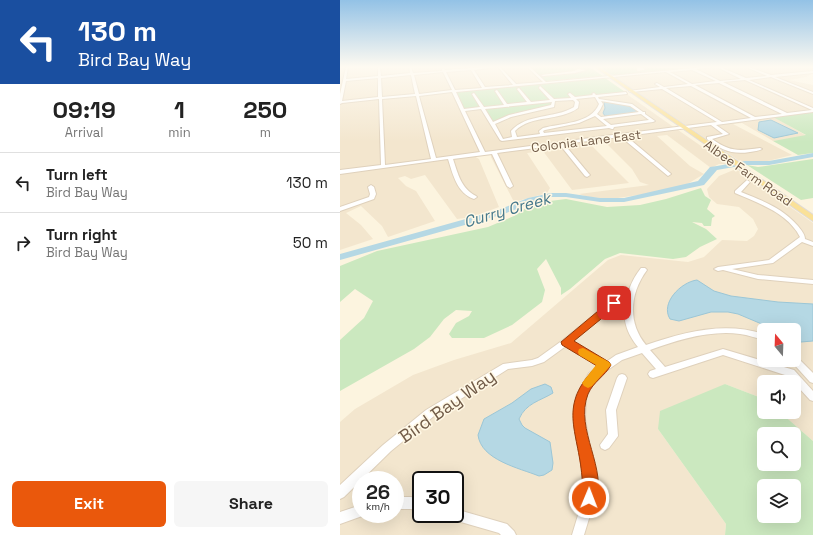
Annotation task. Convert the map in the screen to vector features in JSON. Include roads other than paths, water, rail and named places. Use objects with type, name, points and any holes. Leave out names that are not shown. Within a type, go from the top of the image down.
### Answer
[{"type":"main road","name":"Albee Farm Road","points":[[629,92],[729,159],[763,179],[813,212]]},
{"type":"main road","name":"Albee Farm Road","points":[[741,166],[742,170],[813,219]]},
{"type":"street","points":[[342,92],[340,102],[441,92]]},
{"type":"street","points":[[380,92],[383,166]]},
{"type":"street","points":[[453,92],[483,153]]},
{"type":"street","points":[[498,92],[506,105]]},
{"type":"street","points":[[521,92],[530,103]]},
{"type":"street","points":[[545,92],[553,101]]},
{"type":"street","points":[[542,135],[541,131],[544,129],[575,122],[596,113],[601,106],[600,100],[590,92]]},
{"type":"street","points":[[462,110],[629,92]]},
{"type":"street","points":[[670,92],[721,123]]},
{"type":"street","points":[[705,92],[754,118]]},
{"type":"street","points":[[741,92],[786,114]]},
{"type":"street","points":[[775,92],[813,110]]},
{"type":"street","points":[[417,94],[434,160]]},
{"type":"street","points":[[474,94],[502,140],[653,121],[644,113],[626,103],[600,100]]},
{"type":"street","points":[[515,139],[513,132],[518,126],[533,120],[569,112],[578,105],[575,98],[570,94]]},
{"type":"street","points":[[492,124],[510,116],[548,108],[554,104],[553,101]]},
{"type":"street","name":"Colonia Lane East","points":[[340,172],[813,110]]},
{"type":"street","points":[[596,113],[668,174]]},
{"type":"street","points":[[602,118],[644,113]]},
{"type":"street","points":[[712,124],[727,134],[711,137],[709,139],[728,151],[735,153],[760,149]]},
{"type":"street","points":[[562,144],[587,174]]},
{"type":"street","points":[[494,152],[510,186]]},
{"type":"street","points":[[450,158],[459,185],[466,193],[474,197]]},
{"type":"street","points":[[747,182],[737,192],[765,202],[776,208],[799,231],[803,236],[802,240]]},
{"type":"street","points":[[340,209],[372,198],[373,194],[371,188]]},
{"type":"street","points":[[802,240],[813,244]]},
{"type":"street","points":[[802,240],[771,262],[718,269],[758,277],[813,282]]},
{"type":"street","points":[[643,270],[638,277],[628,306],[627,316],[631,330],[663,371]]},
{"type":"street","name":"Bird Bay Way","points":[[340,493],[387,448],[445,403],[506,366],[538,361],[566,342],[614,303]]},
{"type":"street","points":[[578,535],[588,510],[590,488],[588,467],[579,422],[579,404],[582,394],[590,380],[605,365],[644,348],[720,330],[743,331],[757,335]]},
{"type":"street","points":[[566,342],[605,365]]},
{"type":"street","points":[[653,374],[722,352],[791,373],[813,397]]},
{"type":"street","points":[[801,366],[813,379]]},
{"type":"street","points":[[605,445],[613,436],[611,410],[622,378]]},
{"type":"street","points":[[340,518],[352,514]]},
{"type":"street","points":[[464,518],[503,528],[510,535]]},
{"type":"water","points":[[609,101],[627,104],[639,110],[639,113],[605,116],[603,113],[605,108],[604,102]]},
{"type":"water","points":[[771,120],[798,133],[774,138],[758,130],[759,122]]},
{"type":"water","points":[[697,280],[714,291],[731,296],[778,302],[813,304],[813,341],[801,342],[801,323],[759,323],[738,314],[728,312],[711,312],[679,321],[670,319],[668,306],[670,300],[679,289]]},
{"type":"water","points":[[545,384],[551,387],[553,393],[525,409],[519,419],[525,428],[550,442],[553,463],[552,470],[539,476],[493,457],[481,444],[478,435],[484,419],[512,403],[531,389]]},
{"type":"waterway","name":"Curry Creek","points":[[340,257],[501,212],[531,200],[551,195],[566,195],[600,200],[624,200],[701,183],[713,169],[717,168],[745,163],[769,163],[813,155]]}]
